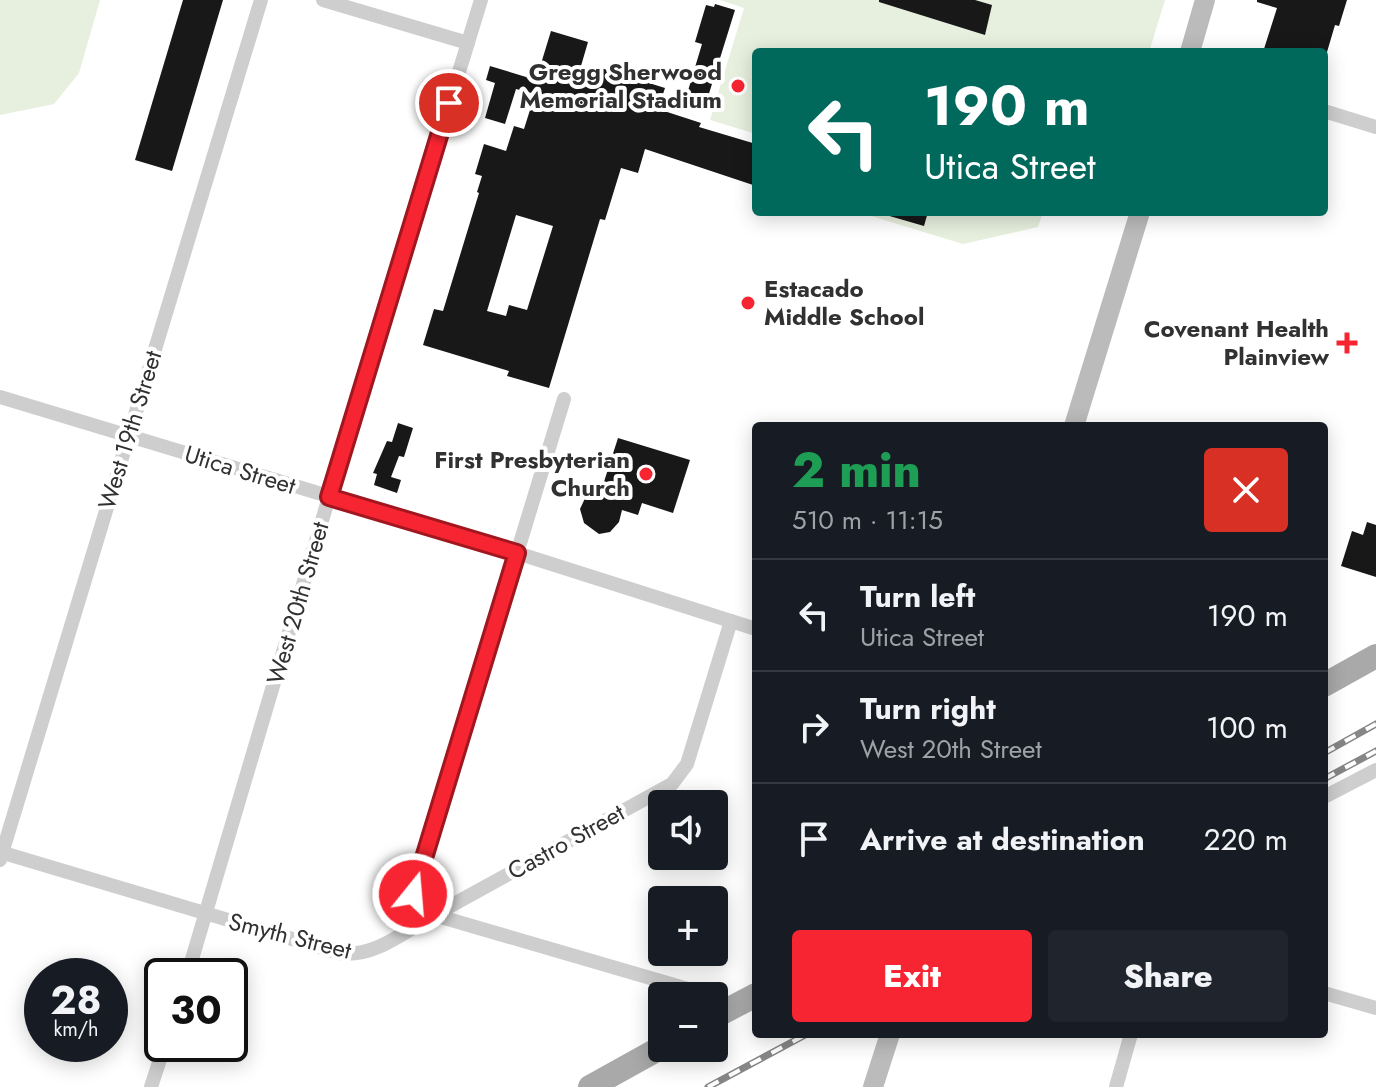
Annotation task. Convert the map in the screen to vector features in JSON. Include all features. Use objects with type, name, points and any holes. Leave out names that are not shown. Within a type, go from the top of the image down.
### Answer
[{"type":"main road","points":[[1191,48],[1205,0]]},
{"type":"main road","points":[[1075,422],[1139,216]]},
{"type":"main road","points":[[1328,683],[1376,656]]},
{"type":"main road","points":[[728,1009],[747,999]]},
{"type":"main road","points":[[873,1087],[889,1038]]},
{"type":"main road","points":[[590,1087],[648,1055]]},
{"type":"street","name":"West 19th Street","points":[[1,855],[261,0]]},
{"type":"street","points":[[323,0],[468,43]]},
{"type":"street","name":"West 20th Street","points":[[193,958],[481,0]]},
{"type":"street","points":[[1328,112],[1376,127]]},
{"type":"street","name":"Utica Street","points":[[0,397],[517,553],[752,628]]},
{"type":"street","points":[[564,399],[413,894],[434,915],[665,982]]},
{"type":"street","name":"Castro Street","points":[[434,915],[672,784],[687,764],[731,621]]},
{"type":"street","points":[[1328,795],[1376,770]]},
{"type":"street","name":"Smyth Street","points":[[1,855],[355,956],[434,915]]},
{"type":"street","points":[[1328,994],[1376,1008]]},
{"type":"street","points":[[1116,1087],[1130,1038]]},
{"type":"street","points":[[151,1087],[159,1062]]},
{"type":"green space","points":[[0,0],[100,0],[79,73],[54,104],[0,115]]},
{"type":"green space","name":"Gregg Sherwood Memorial Stadium","points":[[720,0],[1165,0],[1150,48],[752,48],[752,133],[710,120],[744,8]]},
{"type":"green space","points":[[871,216],[1042,216],[1038,227],[963,244]]},
{"type":"building","points":[[183,0],[223,0],[172,171],[135,160]]},
{"type":"building","points":[[879,0],[975,0],[992,5],[985,35]]},
{"type":"building","points":[[1347,0],[1328,49],[1264,48],[1277,8],[1257,2]]},
{"type":"building","points":[[715,4],[735,10],[707,100],[687,94],[702,44],[695,42],[706,5],[714,7]]},
{"type":"building","points":[[551,31],[588,42],[581,66],[600,71],[601,68],[665,88],[658,109],[701,123],[699,127],[752,143],[752,185],[645,149],[638,173],[621,168],[605,220],[600,219],[549,388],[507,376],[509,371],[423,345],[434,309],[443,311],[479,193],[482,176],[475,174],[484,144],[506,151],[514,126],[524,129],[535,94],[516,89],[505,124],[485,118],[495,83],[486,80],[490,66],[536,80]],"holes":[[[516,215],[553,226],[527,310],[509,305],[506,316],[487,311]]]},
{"type":"building","points":[[889,216],[927,216],[924,226]]},
{"type":"building","points":[[398,423],[413,428],[404,457],[399,456],[391,477],[401,480],[397,493],[374,485],[377,474],[373,473],[387,441],[392,442]]},
{"type":"building","name":"First Presbyterian Church","points":[[618,438],[690,460],[673,513],[642,503],[638,515],[622,510],[619,522],[610,532],[599,534],[584,523],[580,509],[587,494],[602,488]]},
{"type":"building","points":[[1367,522],[1376,525],[1376,577],[1341,566],[1352,531],[1363,535]]},
{"type":"railway","points":[[1328,751],[1376,724]]},
{"type":"railway","points":[[1328,777],[1376,751]]},
{"type":"railway","points":[[708,1087],[800,1038]]},
{"type":"place","name":"Gregg Sherwood Memorial Stadium","points":[[738,86]]},
{"type":"place","name":"Estacado Middle School","points":[[748,303]]},
{"type":"place","name":"Covenant Health Plainview","points":[[1347,343]]},
{"type":"place","name":"First Presbyterian Church","points":[[646,474]]},
{"type":"route","points":[[413,894],[517,553],[329,497],[449,103]]}]
